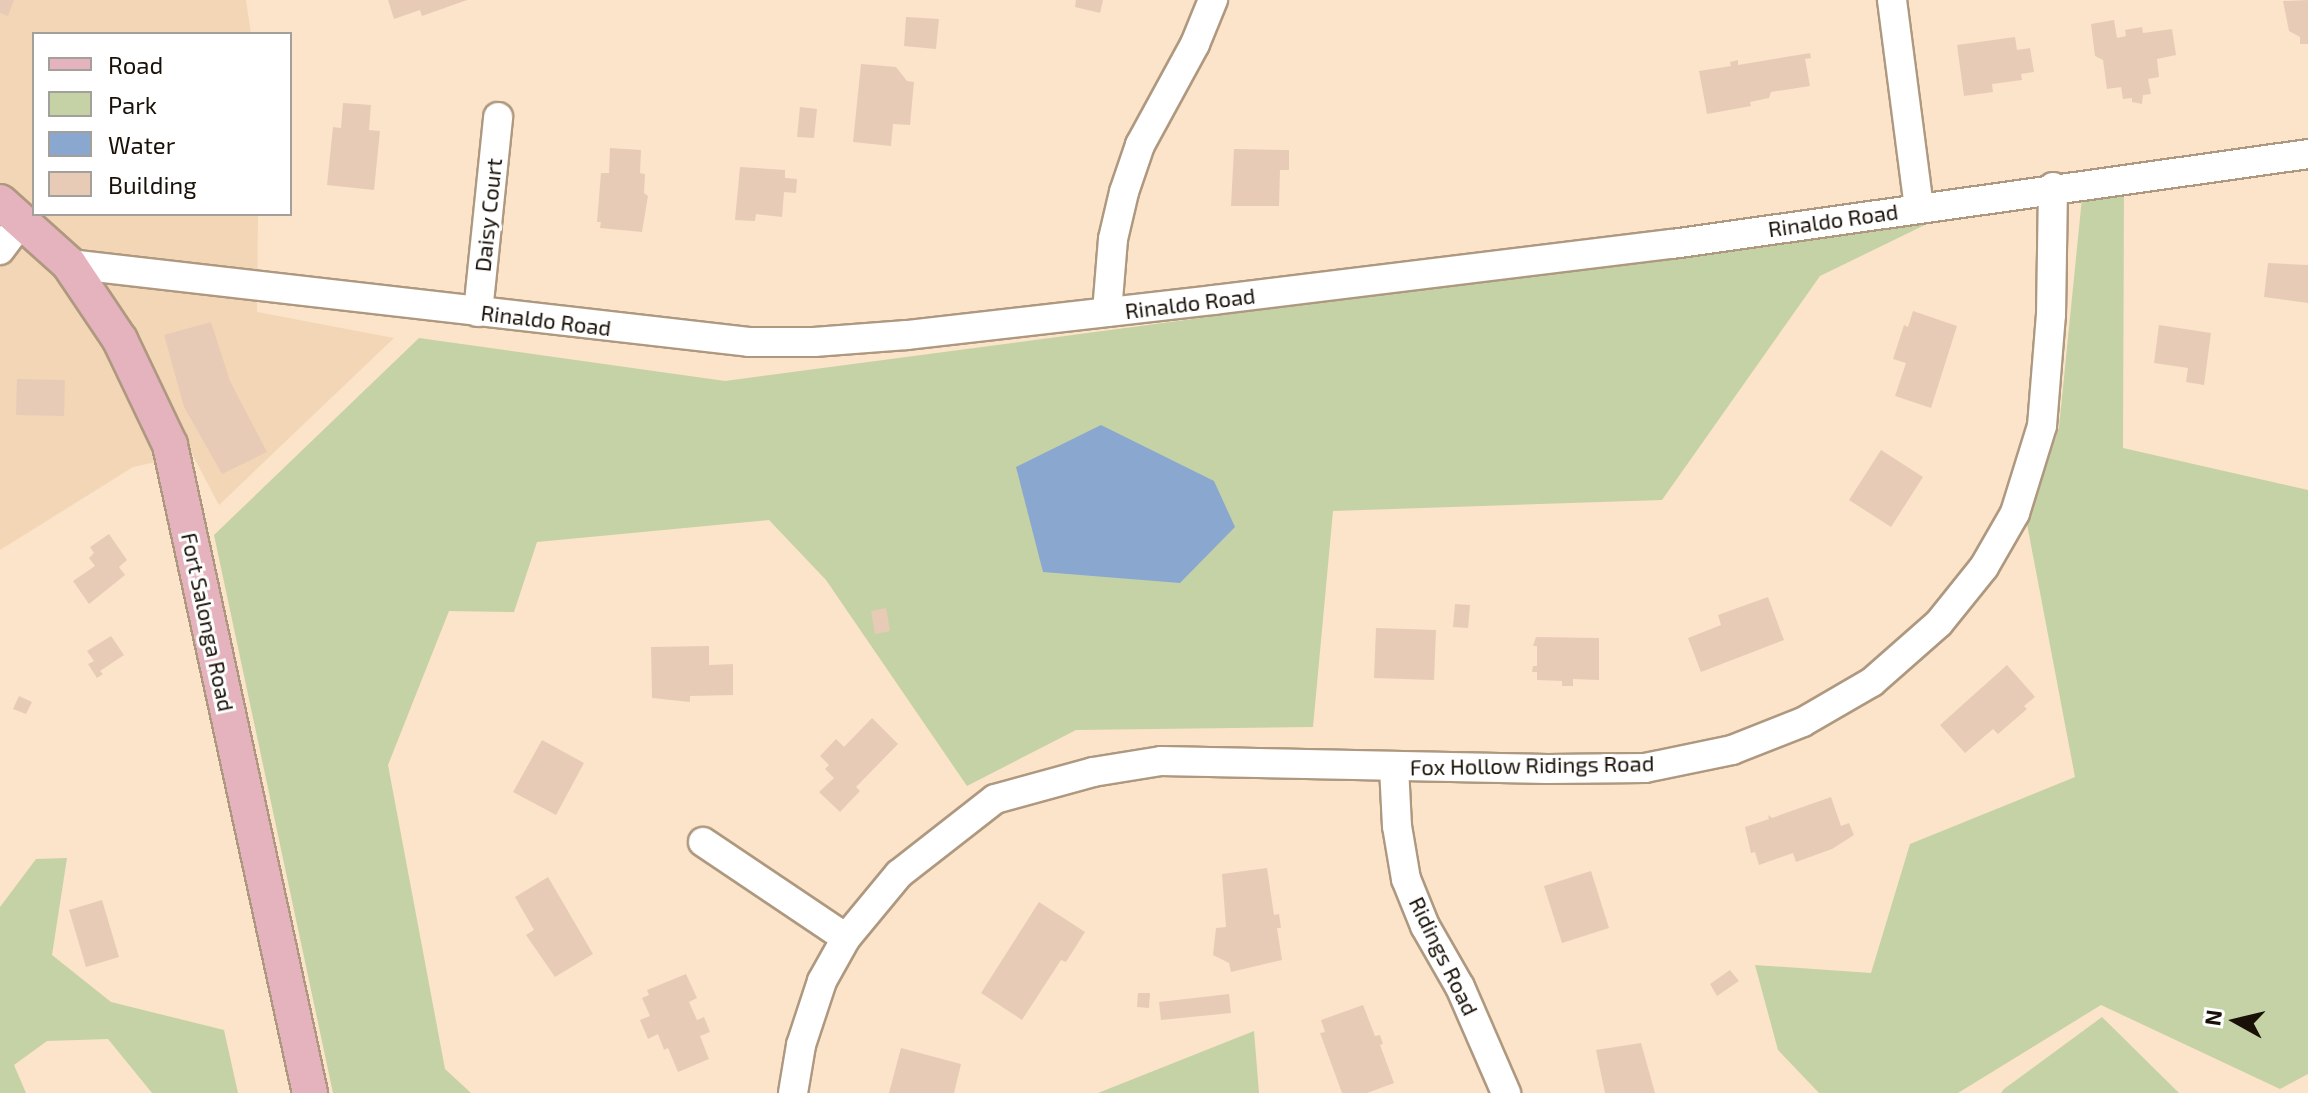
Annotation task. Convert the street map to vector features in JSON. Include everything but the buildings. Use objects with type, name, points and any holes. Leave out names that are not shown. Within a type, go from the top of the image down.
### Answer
[{"type":"main road","name":"Fort Salonga Road","points":[[10,212],[69,264],[120,340],[170,445],[310,1093]]},
{"type":"street","points":[[1107,312],[1113,239],[1124,192],[1140,145],[1195,44],[1213,0]]},
{"type":"street","points":[[1892,0],[1919,208]]},
{"type":"street","name":"Daisy Court","points":[[478,312],[498,117]]},
{"type":"street","name":"Rinaldo Road","points":[[69,264],[749,342],[907,335],[1672,244],[2053,187],[2308,154]]},
{"type":"street","name":"Fox Hollow Ridings Road","points":[[793,1093],[801,1045],[818,994],[846,938],[899,874],[995,799],[1093,772],[1161,761],[1394,767],[1645,768],[1732,750],[1803,722],[1872,682],[1939,623],[1984,567],[2015,513],[2042,426],[2051,315],[2053,187]]},
{"type":"street","points":[[0,250],[10,212]]},
{"type":"street","name":"Ridings Road","points":[[1394,767],[1397,826],[1406,879],[1425,926],[1460,987],[1506,1093]]},
{"type":"street","points":[[703,842],[846,938]]},
{"type":"shaded area","points":[[0,0],[246,0],[251,32],[32,32],[32,216],[258,216],[257,312],[394,338],[219,505],[192,454],[133,467],[0,550]]},
{"type":"green space","points":[[2124,191],[2123,448],[2308,490],[2308,1074],[2280,1089],[2101,1005],[1958,1093],[1819,1093],[1778,1050],[1755,965],[1871,973],[1910,844],[2075,777],[2027,524],[2059,427],[2082,198]]},
{"type":"green space","points":[[1933,221],[1820,276],[1662,500],[1333,511],[1313,727],[1076,730],[967,786],[826,580],[769,520],[537,542],[514,612],[449,611],[388,765],[445,1069],[471,1093],[333,1093],[214,535],[419,338],[725,381]]},
{"type":"green space","points":[[67,858],[52,955],[111,1002],[224,1030],[238,1093],[152,1093],[108,1039],[47,1041],[14,1065],[26,1093],[0,1093],[0,907],[36,859]]},
{"type":"green space","points":[[2102,1017],[2179,1093],[2001,1093],[2004,1089]]},
{"type":"green space","points":[[1254,1031],[1259,1093],[1098,1093]]},
{"type":"water","points":[[1101,425],[1214,481],[1235,527],[1180,583],[1043,572],[1016,467]]}]
